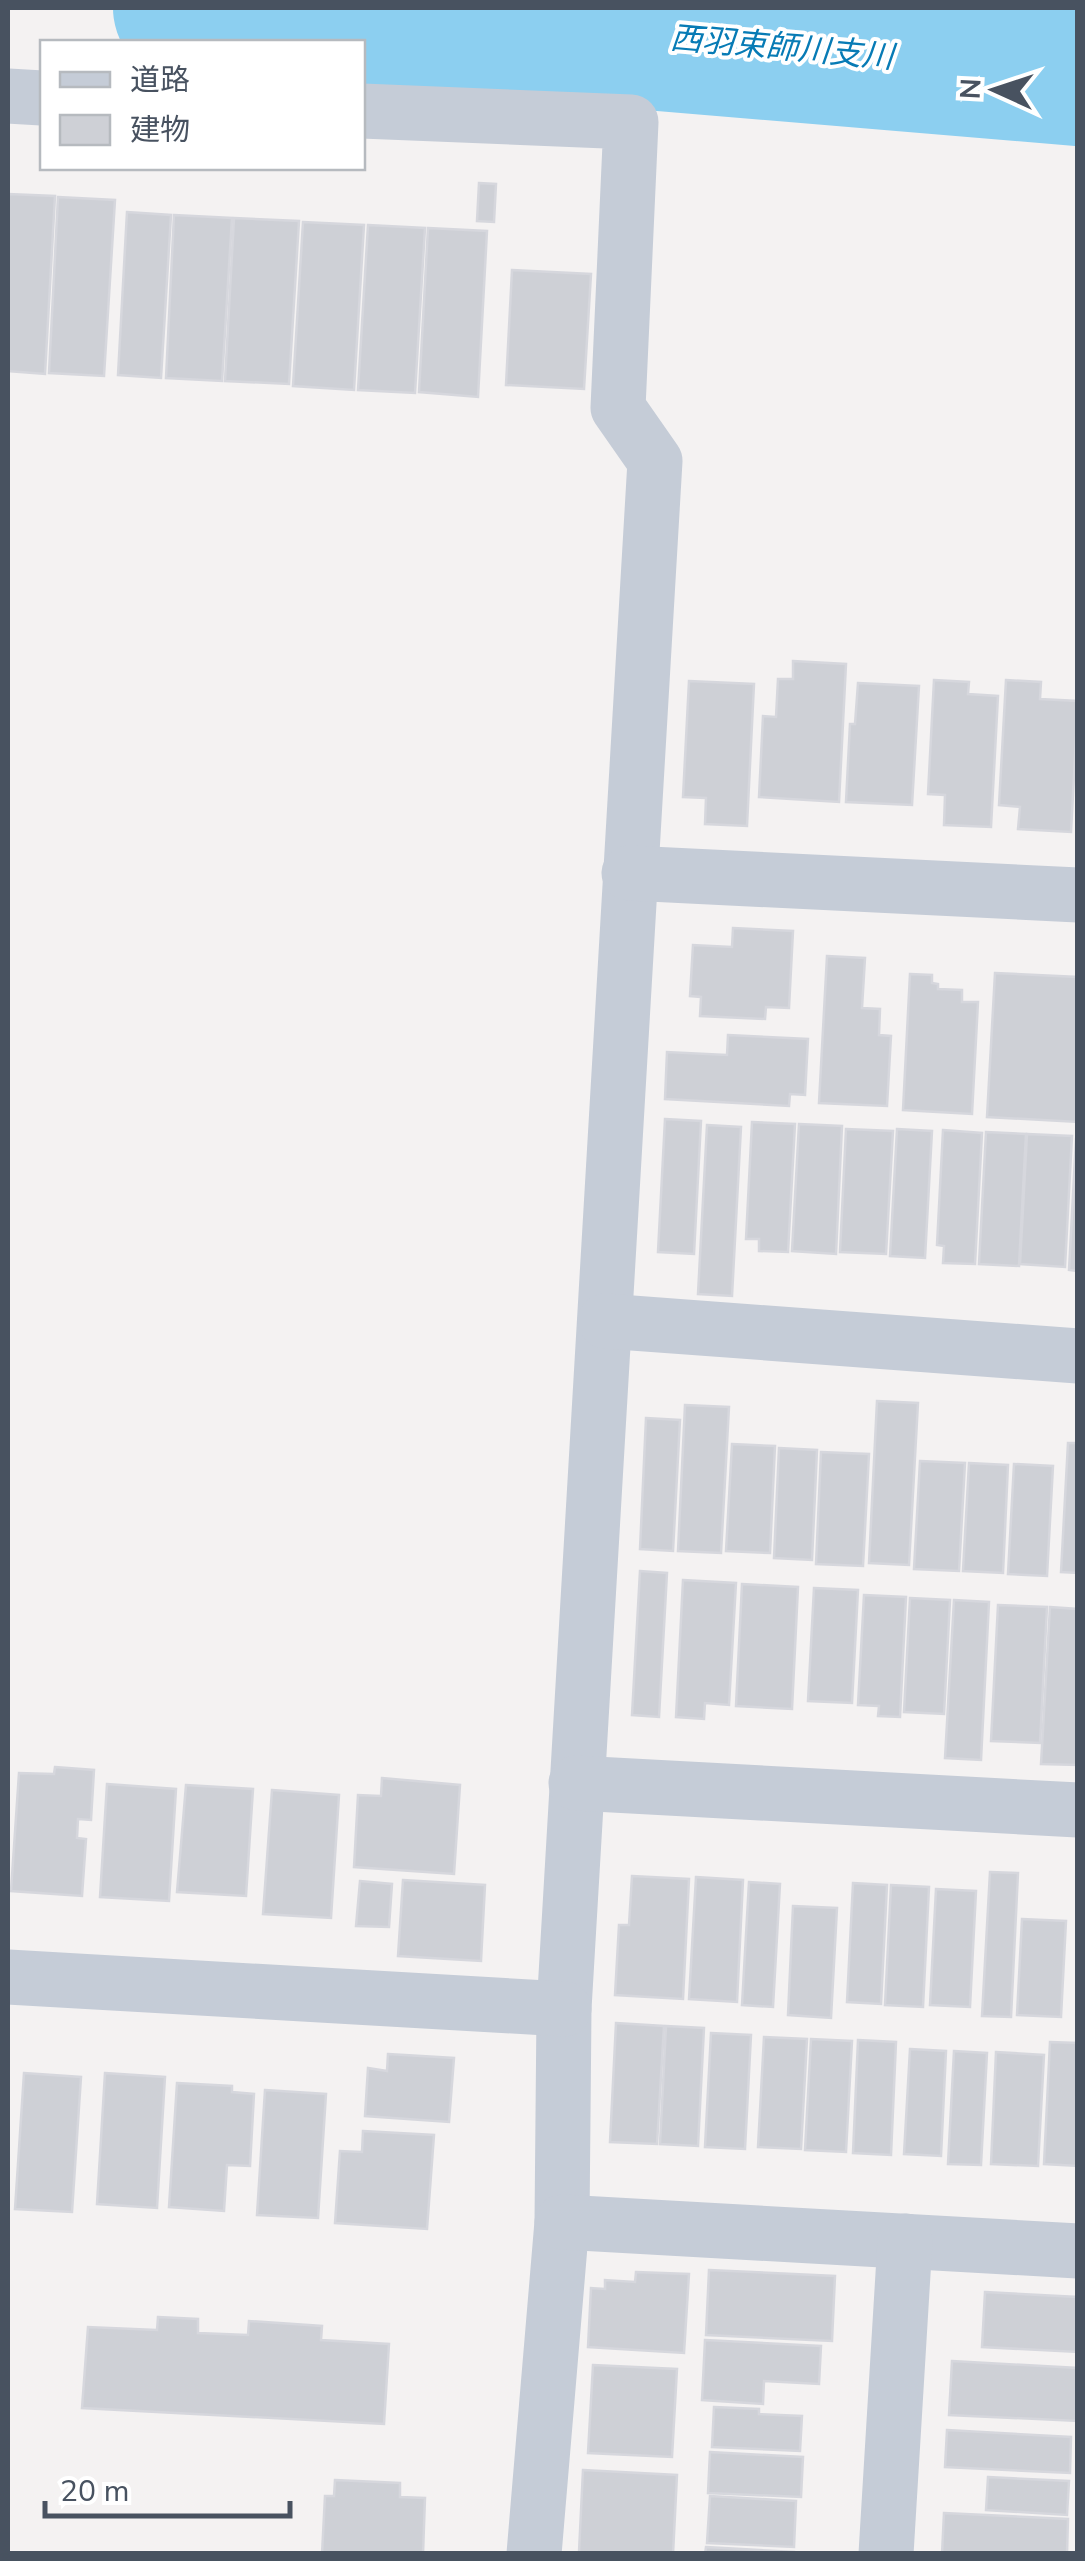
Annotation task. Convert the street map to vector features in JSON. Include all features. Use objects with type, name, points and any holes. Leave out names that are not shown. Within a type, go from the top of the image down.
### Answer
[{"type":"street","points":[[8,96],[40,98]]},
{"type":"street","points":[[365,111],[632,122],[618,408],[654,460],[564,2009],[562,2222],[534,2554]]},
{"type":"street","points":[[629,873],[1078,896]]},
{"type":"street","points":[[605,1321],[1078,1356]]},
{"type":"street","points":[[576,1783],[1078,1810]]},
{"type":"street","points":[[8,1976],[564,2009]]},
{"type":"street","points":[[562,2222],[1078,2250]]},
{"type":"street","points":[[886,2554],[905,2241]]},
{"type":"building","points":[[479,183],[496,184],[494,222],[477,221]]},
{"type":"building","points":[[8,194],[55,196],[45,374],[8,371]]},
{"type":"building","points":[[58,197],[115,200],[104,376],[49,373]]},
{"type":"building","points":[[127,212],[171,215],[161,378],[118,375]]},
{"type":"building","points":[[174,215],[232,218],[222,381],[166,378]]},
{"type":"building","points":[[234,218],[299,221],[289,384],[225,381]]},
{"type":"building","points":[[303,222],[364,225],[354,390],[293,386]]},
{"type":"building","points":[[368,225],[425,228],[415,393],[358,390]]},
{"type":"building","points":[[428,228],[487,231],[478,397],[419,392]]},
{"type":"building","points":[[512,270],[591,274],[584,389],[506,385]]},
{"type":"building","points":[[793,661],[846,664],[839,802],[759,797],[763,716],[776,717],[778,679],[793,679]]},
{"type":"building","points":[[934,680],[969,682],[968,694],[998,696],[991,827],[944,825],[945,795],[928,794]]},
{"type":"building","points":[[1006,680],[1041,682],[1040,699],[1078,701],[1071,832],[1018,829],[1020,807],[999,805]]},
{"type":"building","points":[[689,681],[754,684],[747,826],[705,824],[706,798],[683,797]]},
{"type":"building","points":[[858,683],[919,686],[912,805],[846,802],[850,724],[855,724]]},
{"type":"building","points":[[733,928],[793,931],[789,1008],[766,1007],[765,1019],[700,1016],[701,997],[690,996],[693,945],[732,947]]},
{"type":"building","points":[[827,956],[865,958],[862,1008],[880,1009],[879,1035],[891,1036],[887,1106],[819,1103]]},
{"type":"building","points":[[995,973],[1078,977],[1078,1122],[987,1117]]},
{"type":"building","points":[[910,974],[932,975],[932,983],[938,984],[938,989],[962,990],[962,1002],[978,1002],[972,1114],[903,1110]]},
{"type":"building","points":[[728,1035],[808,1039],[805,1095],[790,1094],[789,1106],[665,1099],[667,1052],[727,1055]]},
{"type":"building","points":[[665,1119],[701,1121],[694,1254],[658,1252]]},
{"type":"building","points":[[752,1122],[795,1124],[788,1252],[759,1251],[759,1239],[746,1239]]},
{"type":"building","points":[[799,1124],[842,1126],[836,1254],[792,1251]]},
{"type":"building","points":[[707,1125],[741,1127],[732,1296],[698,1294]]},
{"type":"building","points":[[846,1129],[893,1131],[886,1254],[840,1252]]},
{"type":"building","points":[[897,1129],[932,1131],[925,1258],[890,1256]]},
{"type":"building","points":[[943,1130],[982,1133],[975,1264],[943,1263],[944,1246],[937,1245]]},
{"type":"building","points":[[986,1132],[1026,1134],[1019,1266],[979,1264]]},
{"type":"building","points":[[1027,1134],[1072,1136],[1065,1267],[1020,1264]]},
{"type":"building","points":[[1078,1139],[1078,1271],[1069,1270]]},
{"type":"building","points":[[877,1401],[918,1403],[909,1565],[869,1563]]},
{"type":"building","points":[[685,1405],[729,1407],[721,1553],[678,1551]]},
{"type":"building","points":[[646,1418],[680,1420],[673,1551],[640,1549]]},
{"type":"building","points":[[1068,1443],[1078,1443],[1078,1573],[1061,1572]]},
{"type":"building","points":[[732,1444],[775,1446],[770,1553],[726,1551]]},
{"type":"building","points":[[779,1448],[817,1450],[812,1560],[774,1558]]},
{"type":"building","points":[[821,1452],[869,1454],[863,1566],[816,1564]]},
{"type":"building","points":[[920,1461],[965,1463],[959,1571],[914,1569]]},
{"type":"building","points":[[969,1463],[1008,1465],[1003,1573],[963,1571]]},
{"type":"building","points":[[1014,1464],[1053,1466],[1047,1576],[1008,1574]]},
{"type":"building","points":[[640,1571],[667,1573],[659,1717],[632,1715]]},
{"type":"building","points":[[683,1580],[736,1583],[729,1705],[705,1703],[704,1719],[676,1717]]},
{"type":"building","points":[[742,1584],[798,1587],[792,1709],[736,1706]]},
{"type":"building","points":[[814,1588],[858,1590],[852,1703],[808,1701]]},
{"type":"building","points":[[864,1595],[906,1597],[900,1717],[878,1716],[879,1706],[858,1705]]},
{"type":"building","points":[[910,1598],[950,1600],[944,1714],[904,1712]]},
{"type":"building","points":[[954,1600],[989,1602],[981,1760],[945,1758]]},
{"type":"building","points":[[998,1605],[1047,1607],[1040,1743],[991,1741]]},
{"type":"building","points":[[1050,1607],[1078,1609],[1078,1765],[1041,1764]]},
{"type":"building","points":[[55,1767],[94,1770],[91,1820],[78,1819],[77,1838],[86,1839],[82,1896],[11,1891],[19,1773],[54,1774]]},
{"type":"building","points":[[382,1778],[460,1785],[454,1874],[354,1867],[358,1795],[381,1796]]},
{"type":"building","points":[[107,1784],[176,1789],[169,1901],[100,1897]]},
{"type":"building","points":[[186,1785],[253,1789],[246,1896],[177,1892]]},
{"type":"building","points":[[272,1790],[339,1795],[331,1918],[263,1914]]},
{"type":"building","points":[[990,1872],[1018,1873],[1011,2017],[982,2016]]},
{"type":"building","points":[[632,1876],[689,1879],[683,1999],[615,1995],[619,1925],[629,1925]]},
{"type":"building","points":[[696,1877],[743,1880],[737,2002],[689,1999]]},
{"type":"building","points":[[403,1880],[485,1885],[481,1961],[398,1956]]},
{"type":"building","points":[[360,1881],[392,1884],[389,1927],[356,1926]]},
{"type":"building","points":[[749,1882],[780,1884],[773,2007],[742,2005]]},
{"type":"building","points":[[853,1883],[887,1885],[881,2004],[847,2002]]},
{"type":"building","points":[[891,1885],[929,1887],[923,2007],[885,2005]]},
{"type":"building","points":[[936,1889],[976,1891],[970,2007],[930,2005]]},
{"type":"building","points":[[793,1906],[837,1908],[831,2018],[788,2015]]},
{"type":"building","points":[[1022,1919],[1066,1921],[1061,2017],[1017,2015]]},
{"type":"building","points":[[616,2023],[664,2026],[657,2144],[610,2142]]},
{"type":"building","points":[[666,2026],[704,2028],[698,2146],[660,2144]]},
{"type":"building","points":[[711,2033],[751,2035],[745,2149],[705,2147]]},
{"type":"building","points":[[764,2037],[807,2039],[801,2149],[758,2147]]},
{"type":"building","points":[[811,2039],[852,2041],[846,2152],[805,2150]]},
{"type":"building","points":[[858,2040],[896,2042],[891,2155],[853,2153]]},
{"type":"building","points":[[1050,2042],[1078,2043],[1078,2166],[1044,2164]]},
{"type":"building","points":[[910,2049],[946,2051],[941,2156],[904,2154]]},
{"type":"building","points":[[954,2051],[987,2053],[981,2165],[948,2164]]},
{"type":"building","points":[[996,2052],[1044,2055],[1038,2166],[991,2164]]},
{"type":"building","points":[[388,2054],[454,2058],[449,2122],[365,2116],[368,2068],[387,2071]]},
{"type":"building","points":[[24,2073],[81,2077],[72,2212],[15,2209]]},
{"type":"building","points":[[105,2073],[165,2077],[157,2208],[97,2204]]},
{"type":"building","points":[[177,2083],[232,2086],[232,2092],[254,2094],[250,2166],[227,2165],[224,2211],[169,2207]]},
{"type":"building","points":[[265,2090],[326,2094],[318,2218],[257,2215]]},
{"type":"building","points":[[363,2131],[434,2135],[427,2229],[335,2223],[340,2151],[362,2152]]},
{"type":"building","points":[[709,2270],[835,2276],[832,2341],[706,2335]]},
{"type":"building","points":[[636,2272],[689,2274],[684,2353],[588,2347],[591,2288],[605,2289],[605,2280],[635,2282]]},
{"type":"building","points":[[985,2292],[1078,2297],[1078,2352],[982,2347]]},
{"type":"building","points":[[158,2317],[198,2319],[198,2333],[248,2335],[249,2321],[322,2326],[321,2340],[389,2344],[384,2424],[82,2408],[88,2327],[157,2330]]},
{"type":"building","points":[[705,2340],[821,2346],[819,2384],[764,2381],[763,2404],[702,2400]]},
{"type":"building","points":[[952,2361],[1078,2368],[1078,2421],[949,2415]]},
{"type":"building","points":[[593,2365],[677,2369],[672,2457],[588,2453]]},
{"type":"building","points":[[714,2407],[802,2416],[800,2451],[712,2447]]},
{"type":"building","points":[[947,2430],[1071,2437],[1070,2473],[945,2467]]},
{"type":"building","points":[[710,2452],[803,2457],[801,2497],[708,2493]]},
{"type":"building","points":[[583,2470],[677,2475],[673,2554],[579,2552]]},
{"type":"building","points":[[988,2477],[1069,2481],[1067,2515],[986,2510]]},
{"type":"building","points":[[335,2480],[400,2483],[400,2497],[425,2498],[423,2554],[322,2554],[325,2496],[334,2496]]},
{"type":"building","points":[[710,2496],[796,2501],[794,2547],[707,2543]]},
{"type":"building","points":[[944,2513],[1068,2519],[1067,2554],[942,2554]]},
{"type":"building","points":[[706,2547],[794,2552],[794,2554],[705,2554]]},
{"type":"waterway","name":"西羽束師川支川","points":[[187,8],[577,30],[1078,72]]}]
